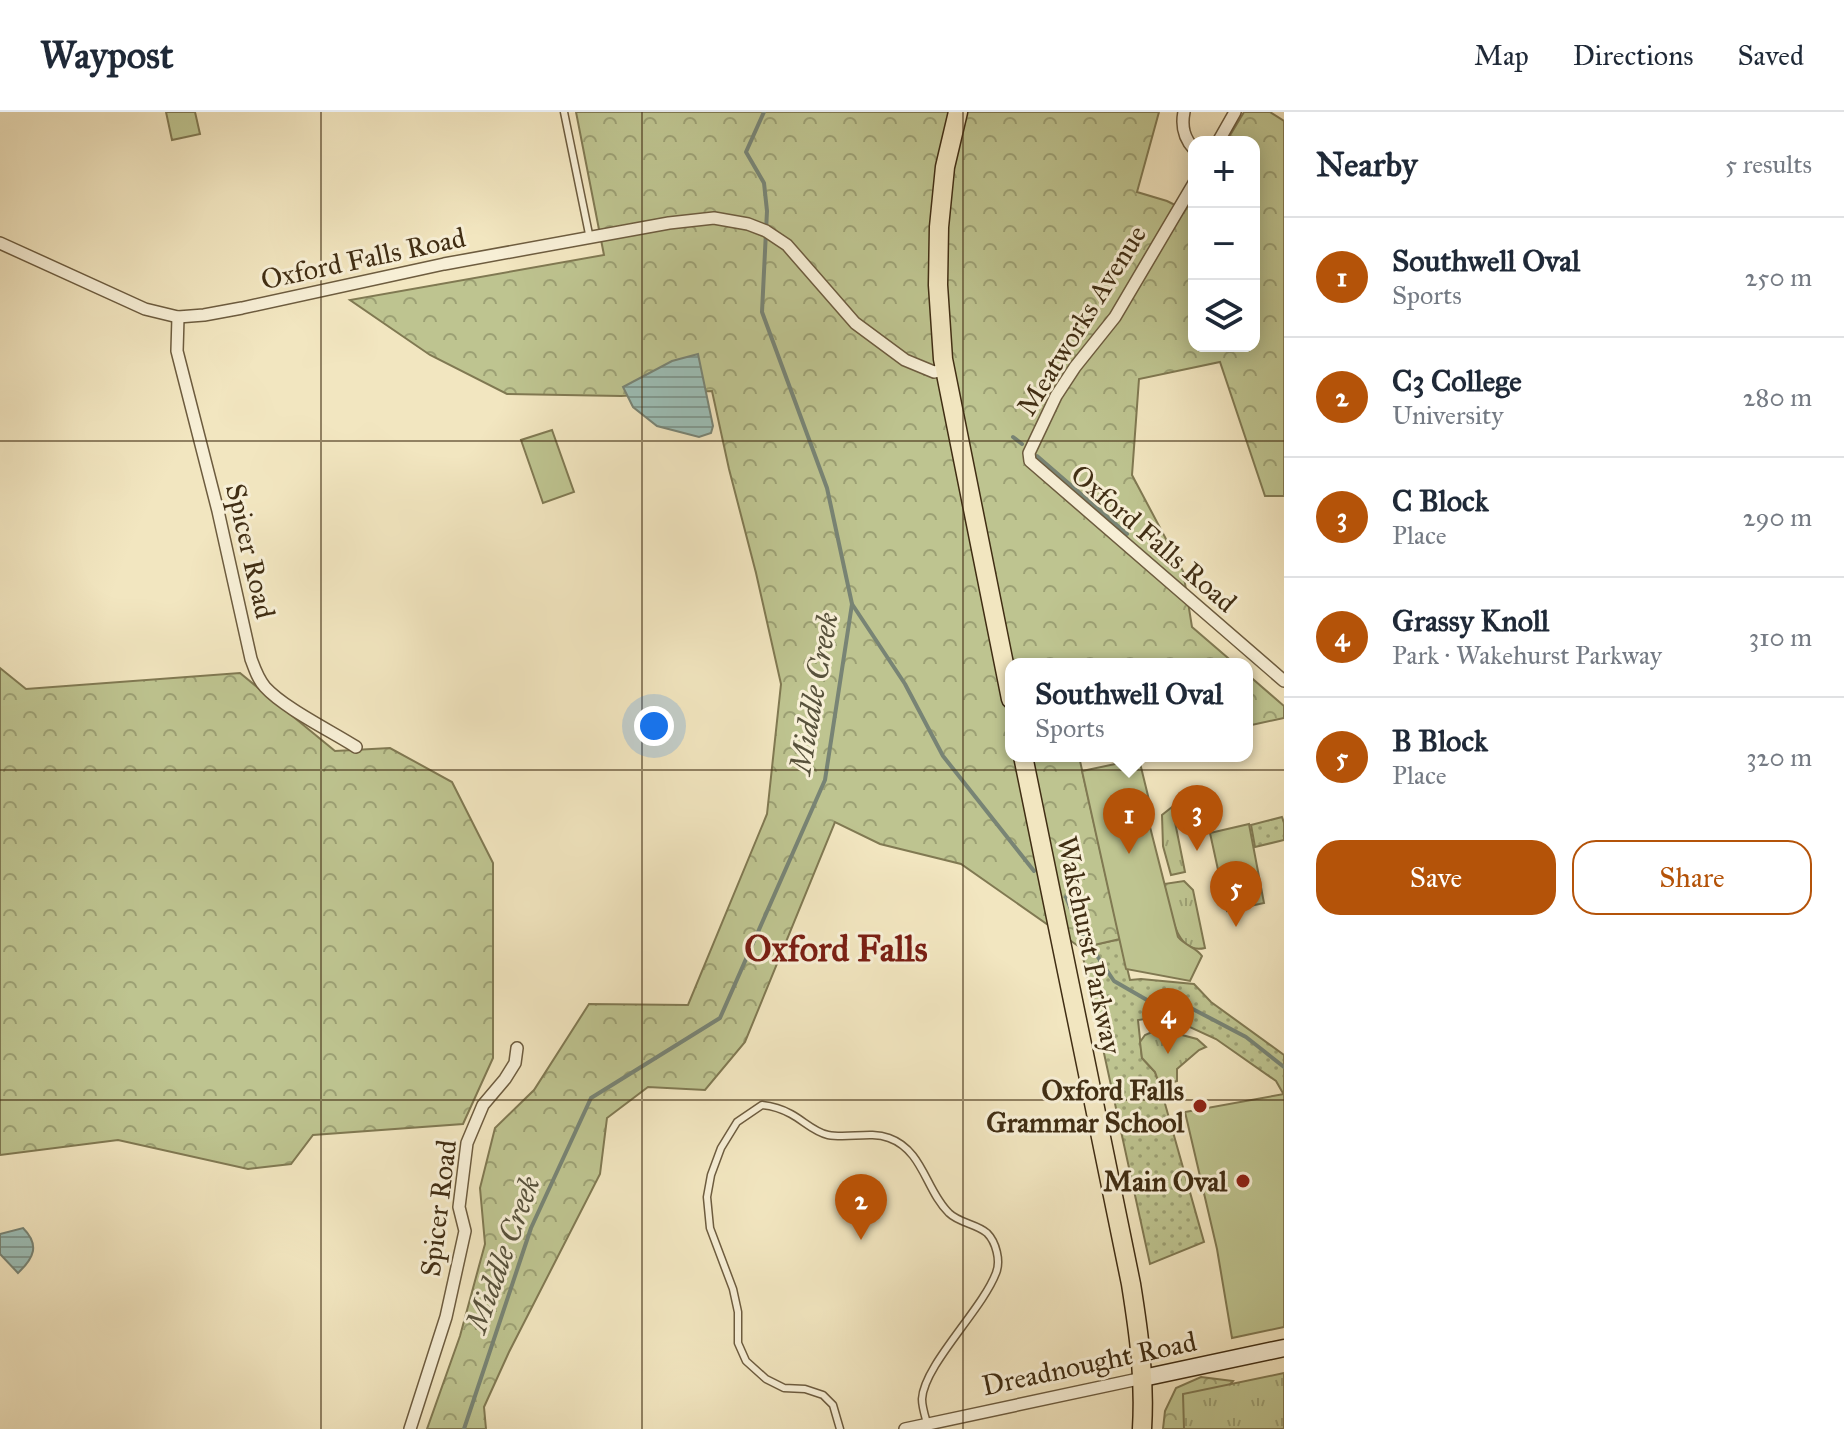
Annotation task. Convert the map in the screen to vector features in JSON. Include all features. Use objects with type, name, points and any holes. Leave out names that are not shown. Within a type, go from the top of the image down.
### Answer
[{"type":"main road","points":[[958,112],[945,167],[939,227],[938,285],[944,370],[1005,670]]},
{"type":"main road","name":"Wakehurst Parkway","points":[[1024,762],[1131,1284],[1141,1350],[1142,1429]]},
{"type":"street","points":[[1184,112],[1182,127],[1188,143]]},
{"type":"street","points":[[1222,136],[1235,113]]},
{"type":"street","name":"Meatworks Avenue","points":[[1030,461],[1029,453],[1056,396],[1115,317],[1188,193]]},
{"type":"street","name":"Oxford Falls Road","points":[[0,243],[124,300],[178,317],[204,315],[444,264],[669,223],[714,218],[748,224],[766,231],[787,245],[855,323],[905,360],[934,372],[944,370]]},
{"type":"street","name":"Spicer Road","points":[[178,317],[177,351],[257,676],[267,689],[288,705],[356,747]]},
{"type":"street","name":"Oxford Falls Road","points":[[1030,461],[1284,681]]},
{"type":"street","name":"Spicer Road","points":[[410,1429],[446,1317],[465,1231],[459,1207],[467,1143],[483,1105],[515,1063],[517,1048]]},
{"type":"street","name":"Dreadnought Road","points":[[905,1429],[1284,1348]]},
{"type":"lane","points":[[564,112],[590,239]]},
{"type":"lane","points":[[840,1429],[833,1405],[823,1395],[805,1389],[784,1388],[766,1379],[746,1361],[738,1343],[738,1312],[733,1289],[710,1228],[707,1197],[721,1148],[737,1122],[762,1105],[791,1114],[814,1130],[830,1135],[865,1134],[891,1138],[908,1150],[925,1172],[937,1199],[951,1215],[987,1233],[997,1250],[998,1271],[974,1312],[932,1371],[923,1392],[927,1424]]},
{"type":"green space","points":[[166,112],[195,112],[200,134],[172,140]]},
{"type":"green space","points":[[576,112],[1159,112],[1137,192],[1185,210],[1188,205],[1188,352],[1260,352],[1260,136],[1230,136],[1244,112],[1270,112],[1284,121],[1284,496],[1265,496],[1220,362],[1139,379],[1132,475],[1183,571],[1192,627],[1228,658],[1005,658],[1005,762],[1080,762],[1120,939],[1081,948],[961,864],[880,844],[835,822],[745,1042],[705,1090],[648,1087],[607,1118],[600,1174],[484,1407],[486,1429],[427,1429],[460,1336],[485,1244],[480,1188],[495,1128],[534,1090],[589,1004],[688,1005],[767,814],[781,684],[712,391],[621,396],[507,394],[430,355],[350,300],[604,255]]},
{"type":"green space","points":[[552,430],[574,492],[543,503],[521,440]]},
{"type":"green space","points":[[0,668],[26,689],[240,673],[335,751],[390,748],[452,782],[493,863],[493,1058],[463,1124],[313,1135],[291,1164],[248,1169],[118,1140],[0,1155]]},
{"type":"green space","points":[[1253,679],[1284,706],[1284,718],[1253,725]]},
{"type":"green space","points":[[1140,762],[1151,808],[1149,823],[1178,937],[1202,956],[1190,981],[1126,969],[1082,771]]},
{"type":"green space","points":[[1172,807],[1185,872],[1171,875],[1163,846],[1162,815]]},
{"type":"green space","points":[[1282,817],[1284,840],[1255,847],[1251,825]]},
{"type":"green space","points":[[1249,824],[1264,903],[1227,911],[1210,833]]},
{"type":"green space","points":[[1184,881],[1193,890],[1205,948],[1186,944],[1171,916],[1164,884]]},
{"type":"green space","points":[[1120,939],[1130,980],[1194,984],[1211,1002],[1284,1055],[1284,1095],[1276,1081],[1216,1039],[1166,1016],[1138,1020],[1142,1058],[1155,1072],[1160,1086],[1204,1242],[1150,1264],[1081,948]]},
{"type":"green space","points":[[1159,1029],[1197,1039],[1206,1047],[1177,1069],[1177,1081],[1160,1086],[1155,1072],[1142,1058],[1140,1042],[1145,1035]]},
{"type":"green space","name":"Main Oval","points":[[1284,1094],[1284,1327],[1232,1338],[1217,1249],[1185,1112]]},
{"type":"green space","points":[[1284,1373],[1284,1429],[1184,1429],[1183,1394]]},
{"type":"green space","points":[[1201,1377],[1233,1381],[1194,1429],[1163,1429],[1165,1411],[1176,1388]]},
{"type":"water","points":[[698,354],[713,426],[711,433],[699,437],[657,426],[633,407],[623,387],[672,361]]},
{"type":"water","points":[[23,1228],[32,1240],[33,1251],[18,1273],[0,1254],[0,1234]]},
{"type":"waterway","name":"Middle Creek","points":[[464,1429],[531,1228],[591,1098],[720,1018],[825,780],[852,604],[827,488],[762,312],[767,211],[764,183],[746,152],[764,112]]},
{"type":"waterway","points":[[1013,437],[1022,444]]},
{"type":"waterway","points":[[1037,456],[1127,534]]},
{"type":"waterway","points":[[852,604],[905,684],[943,756],[1034,871]]},
{"type":"waterway","points":[[1066,897],[1079,929],[1114,981],[1147,1000],[1187,1006],[1246,1037],[1284,1067]]},
{"type":"place","name":"C Block","points":[[1197,851]]},
{"type":"place","name":"Southwell Oval","points":[[1129,854]]},
{"type":"place","name":"B Block","points":[[1236,927]]},
{"type":"place","name":"Grassy Knoll","points":[[1168,1054]]},
{"type":"place","name":"Oxford Falls Grammar School","points":[[1200,1106]]},
{"type":"place","name":"Main Oval","points":[[1243,1181]]},
{"type":"place","name":"C3 College","points":[[861,1240]]},
{"type":"district","name":"Oxford Falls","points":[[836,948]]}]
